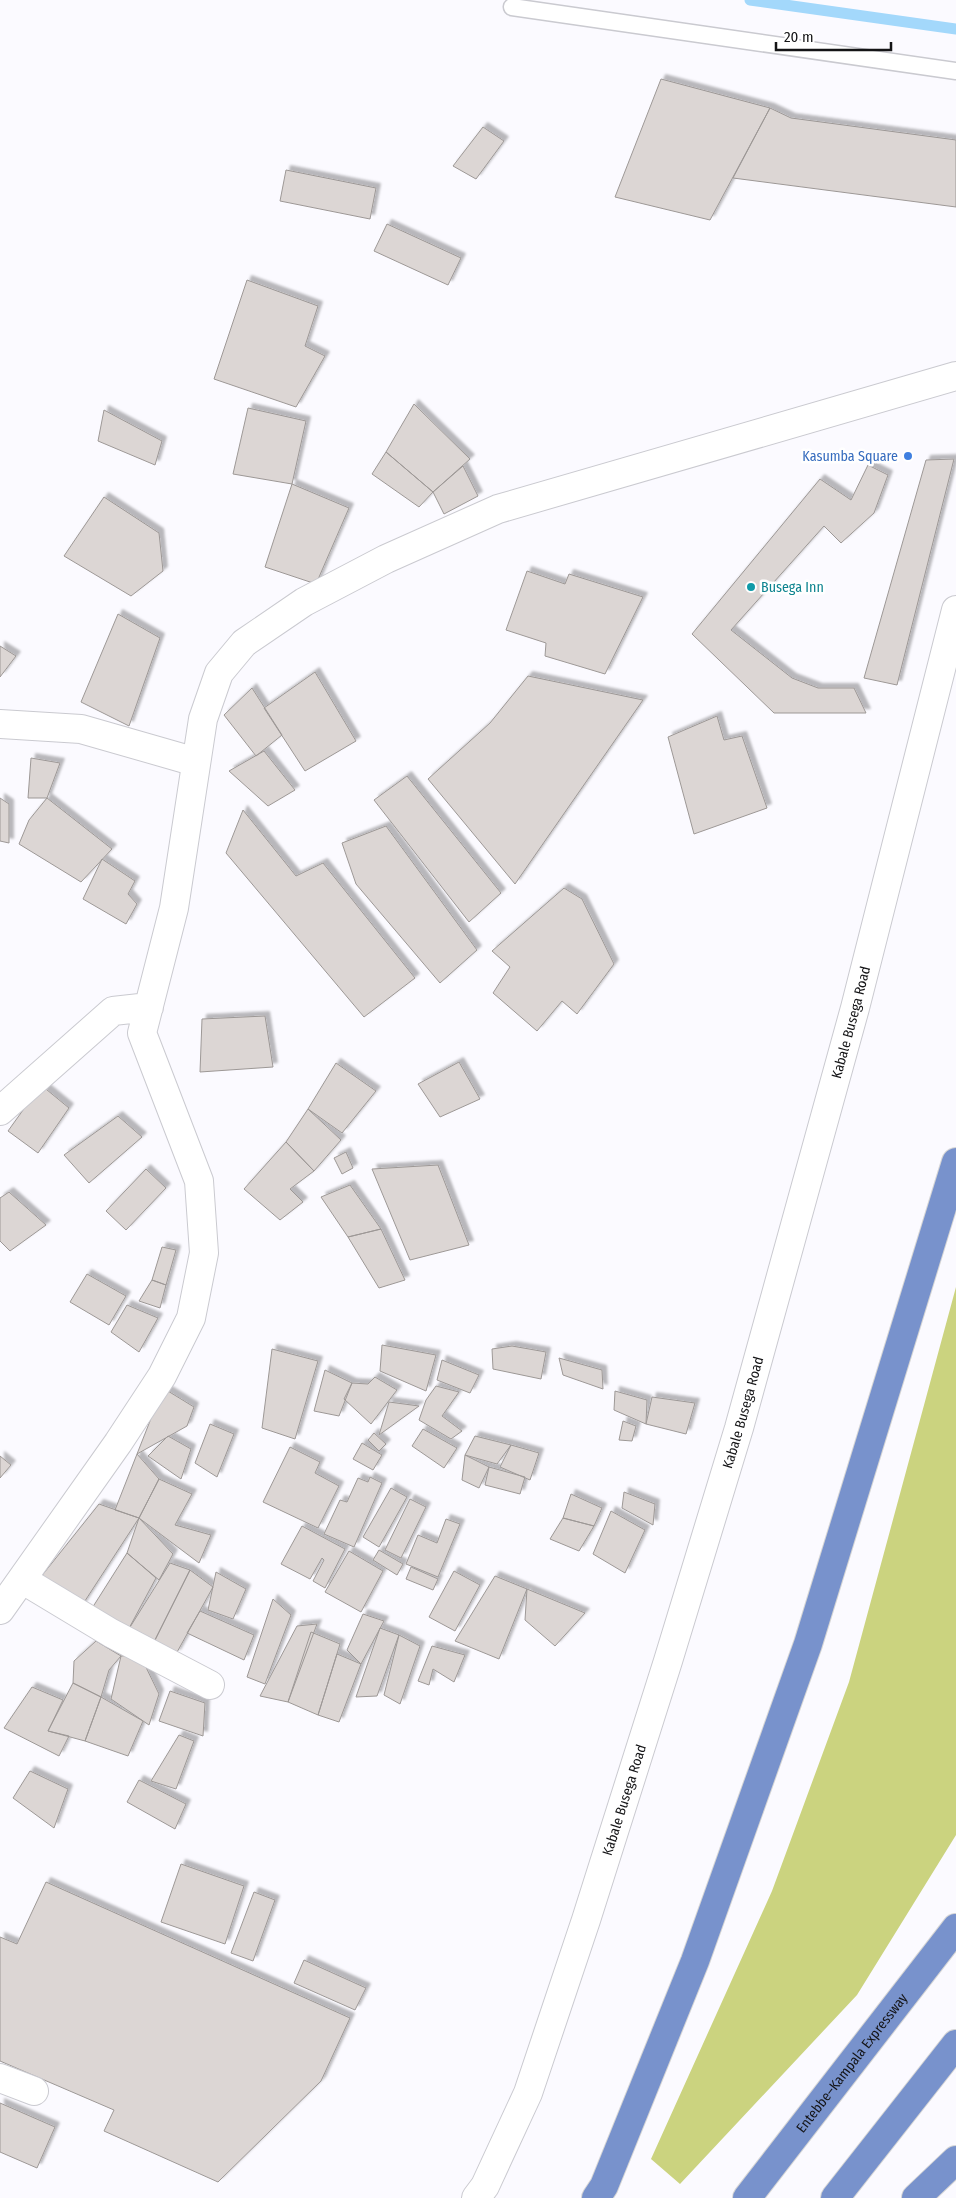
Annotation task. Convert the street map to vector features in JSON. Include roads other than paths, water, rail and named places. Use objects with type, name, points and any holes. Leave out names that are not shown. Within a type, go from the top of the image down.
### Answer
[{"type":"highway","points":[[596,2198],[604,2186],[695,1961],[808,1644],[956,1162]]},
{"type":"highway","name":"Entebbe–Kampala Expressway","points":[[747,2198],[956,1928]]},
{"type":"highway","points":[[835,2198],[956,2044]]},
{"type":"highway","points":[[916,2198],[956,2160]]},
{"type":"street","points":[[0,1610],[118,1443],[156,1385],[191,1318],[204,1253],[199,1181],[142,1033],[174,908],[203,719],[219,673],[244,643],[304,602],[386,559],[498,509],[956,376]]},
{"type":"street","name":"Kabale Busega Road","points":[[476,2198],[485,2186],[528,2093],[644,1739],[736,1437],[855,1008],[956,610]]},
{"type":"street","points":[[0,724],[81,729],[196,762]]},
{"type":"street","points":[[0,1111],[113,1010],[149,1007]]},
{"type":"street","points":[[23,1580],[111,1633],[210,1685]]},
{"type":"street","points":[[0,2078],[34,2091]]},
{"type":"lane","points":[[512,7],[956,71]]},
{"type":"waterway","points":[[750,0],[956,29]]},
{"type":"place","name":"Kasumba Square","points":[[908,456]]},
{"type":"place","name":"Busega Inn","points":[[751,587]]}]
